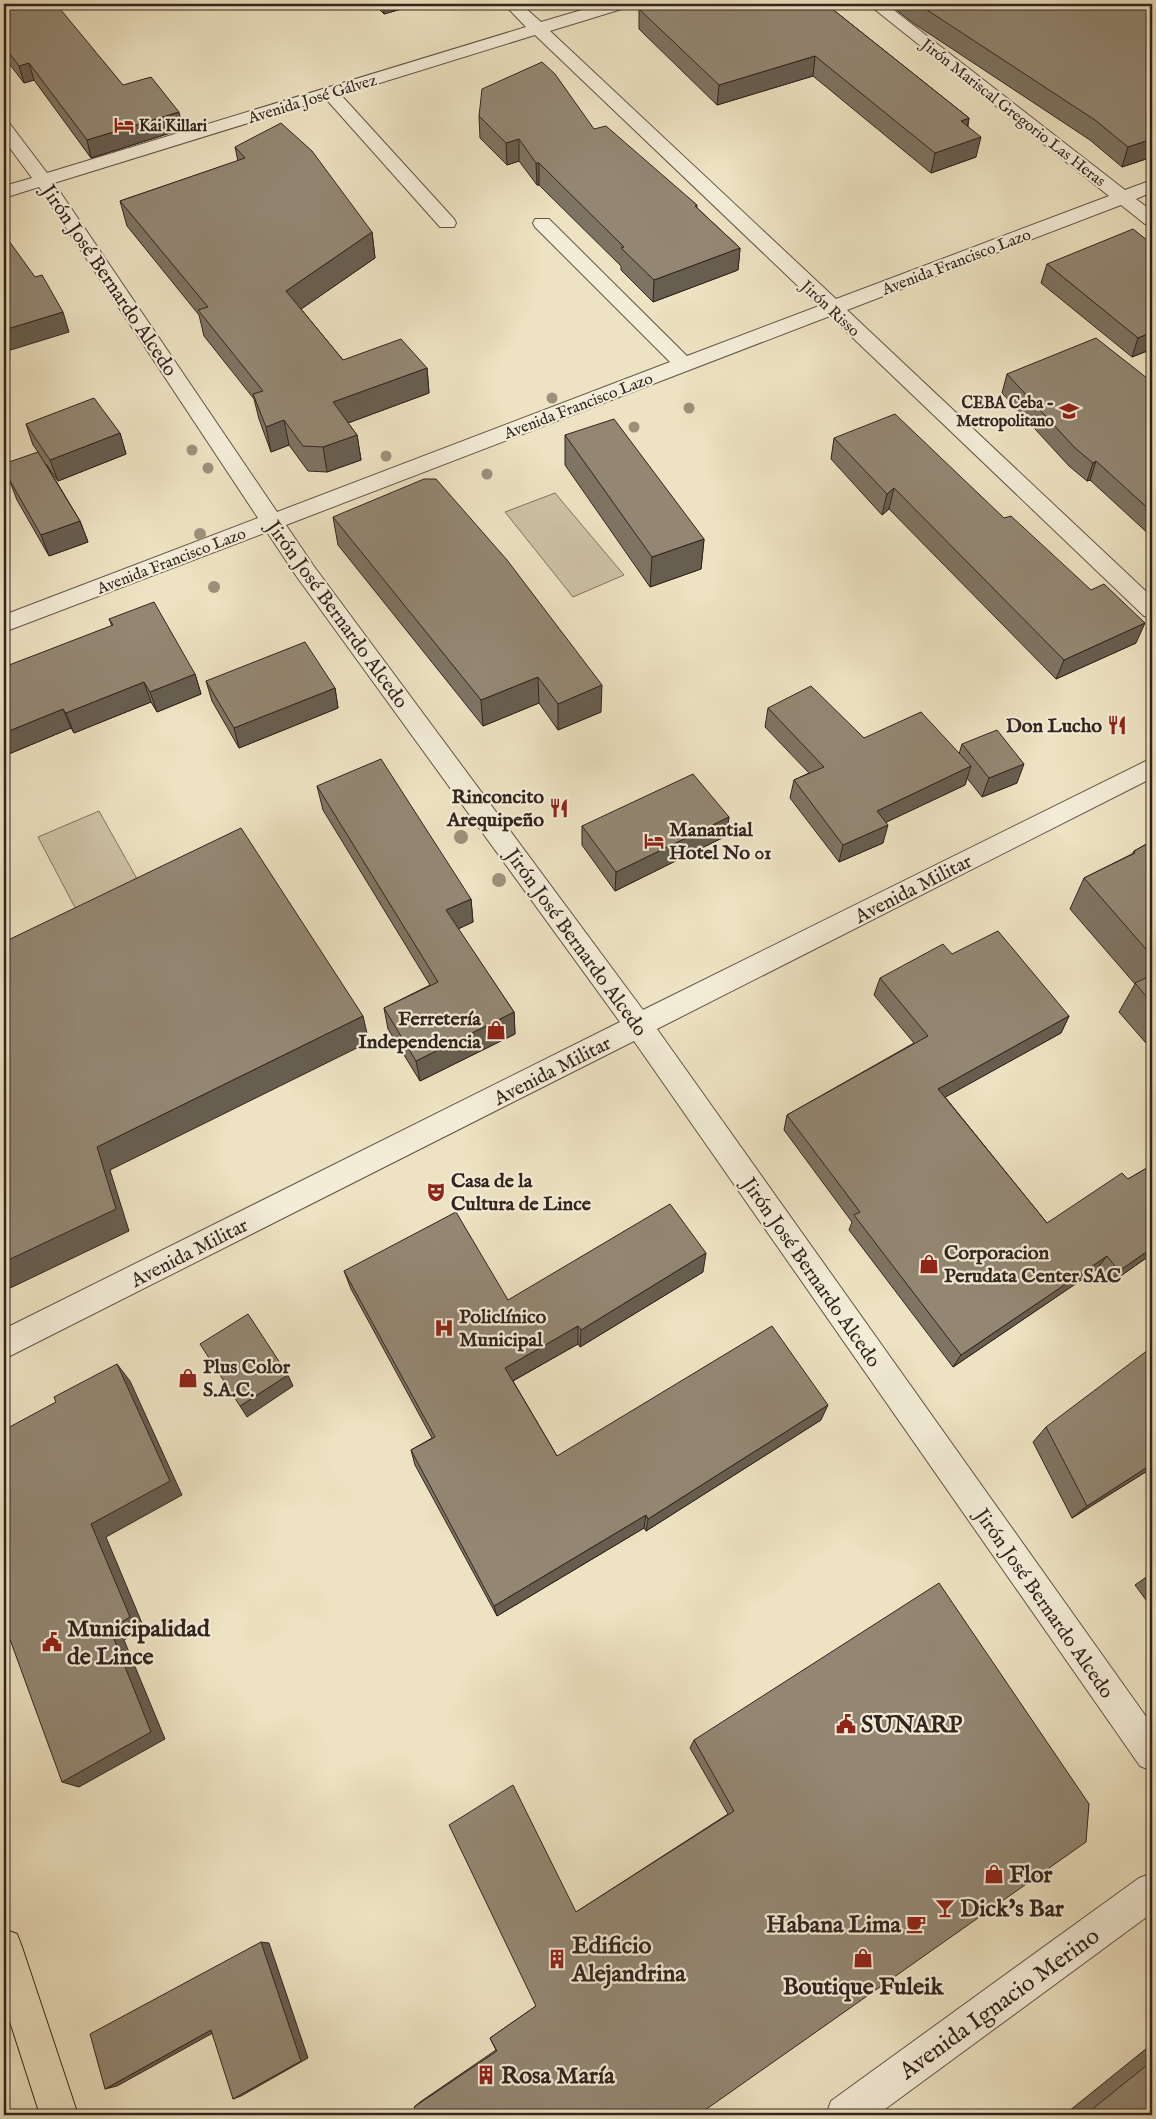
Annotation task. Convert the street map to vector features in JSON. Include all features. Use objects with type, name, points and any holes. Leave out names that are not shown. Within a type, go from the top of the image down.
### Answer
[{"type":"main road","points":[[4,1947],[59,2115]]},
{"type":"street","name":"Jirón Risso","points":[[512,4],[1152,610]]},
{"type":"street","name":"Avenida José Gálvez","points":[[4,192],[620,4]]},
{"type":"street","name":"Jirón Mariscal Gregorio Las Heras","points":[[876,4],[1152,220]]},
{"type":"street","points":[[330,92],[447,223]]},
{"type":"street","name":"Jirón José Bernardo Alcedo","points":[[4,128],[43,180],[305,571],[639,1026],[1152,1754]]},
{"type":"street","name":"Avenida Francisco Lazo","points":[[4,624],[1152,186]]},
{"type":"street","points":[[542,223],[684,364]]},
{"type":"street","name":"Avenida Militar","points":[[4,1345],[1152,767]]},
{"type":"street","name":"Avenida Ignacio Merino","points":[[845,2115],[1152,1891]]},
{"type":"shaded area","points":[[555,493],[624,575],[573,597],[505,512]]},
{"type":"shaded area","points":[[99,811],[146,895],[83,923],[38,837]]},
{"type":"building","points":[[4,4],[56,4],[123,85],[151,77],[179,112],[87,140],[29,63],[19,66],[4,46]]},
{"type":"building","points":[[658,4],[826,4],[969,118],[961,121],[981,137],[935,153],[815,56],[719,85],[639,9]]},
{"type":"building","points":[[918,4],[1152,4],[1152,139],[1128,147],[1095,120]]},
{"type":"building","points":[[542,62],[555,74],[594,129],[606,126],[697,205],[695,206],[740,248],[654,280],[621,248],[624,247],[539,163],[536,163],[519,139],[506,143],[479,116],[482,89]]},
{"type":"building","points":[[281,123],[312,151],[372,232],[286,291],[343,360],[401,339],[427,368],[333,402],[357,435],[323,447],[303,446],[284,420],[266,427],[253,394],[263,391],[198,310],[208,307],[120,201],[245,158],[235,147]]},
{"type":"building","points":[[1133,229],[1152,244],[1152,332],[1138,338],[1047,264]]},
{"type":"building","points":[[4,234],[35,277],[42,275],[63,312],[4,330]]},
{"type":"building","points":[[1096,338],[1152,382],[1152,512],[1096,461],[1093,463],[1075,448],[1007,374]]},
{"type":"building","points":[[94,398],[120,433],[50,460],[26,424]]},
{"type":"building","points":[[895,414],[1004,518],[1011,516],[1091,590],[1104,584],[1145,623],[1064,660],[894,488],[887,494],[834,438]]},
{"type":"building","points":[[614,419],[704,539],[652,557],[565,435]]},
{"type":"building","points":[[38,452],[80,521],[41,535],[9,479],[9,462]]},
{"type":"building","points":[[424,479],[436,479],[507,560],[602,685],[558,704],[538,677],[481,700],[333,517]]},
{"type":"building","points":[[154,602],[195,674],[150,692],[144,682],[66,713],[63,709],[4,733],[4,667],[113,625],[109,619]]},
{"type":"building","points":[[305,642],[335,688],[234,728],[206,681]]},
{"type":"building","points":[[811,686],[864,738],[921,712],[971,766],[877,811],[888,825],[843,845],[794,780],[824,767],[768,708]]},
{"type":"building","points":[[997,730],[1024,764],[989,778],[962,744]]},
{"type":"building","points":[[381,759],[471,899],[446,910],[514,1012],[416,1061],[384,1008],[438,982],[317,786]]},
{"type":"building","name":"Manantial Hotel No 01","points":[[693,774],[729,817],[616,872],[582,826]]},
{"type":"building","points":[[241,828],[363,1016],[97,1147],[116,1209],[4,1262],[4,942]]},
{"type":"building","points":[[1152,841],[1152,956],[1084,878],[1135,853],[1134,851]]},
{"type":"building","points":[[998,931],[1069,1016],[938,1089],[1047,1223],[1122,1173],[1128,1179],[1152,1165],[1152,1248],[1119,1271],[1107,1256],[961,1355],[854,1215],[860,1212],[787,1115],[928,1036],[880,978],[943,944],[952,954]]},
{"type":"building","points":[[1152,975],[1152,1003],[1135,983]]},
{"type":"building","points":[[670,1204],[706,1253],[581,1330],[578,1326],[505,1368],[557,1456],[772,1326],[828,1405],[648,1519],[646,1515],[494,1606],[411,1450],[435,1437],[344,1271],[456,1212],[508,1300]]},
{"type":"building","points":[[248,1314],[288,1375],[240,1406],[200,1344]]},
{"type":"building","points":[[1152,1347],[1152,1464],[1087,1506],[1046,1427]]},
{"type":"building","points":[[117,1364],[170,1481],[91,1524],[130,1617],[110,1629],[151,1732],[62,1782],[4,1623],[4,1430],[56,1402],[54,1397]]},
{"type":"building","points":[[1152,1573],[1152,1583],[1148,1577]]},
{"type":"building","points":[[939,1583],[1089,1804],[1086,1842],[698,2115],[418,2115],[414,2107],[497,2051],[490,2038],[536,2006],[449,1825],[513,1785],[576,1912],[734,1811],[694,1740]]},
{"type":"building","points":[[261,1942],[301,2061],[233,2099],[211,2030],[105,2089],[90,2034]]},
{"type":"building","points":[[1152,2061],[1152,2115],[1085,2115]]},
{"type":"place","name":"Kai Killari","points":[[124,125]]},
{"type":"place","name":"CEBA Ceba - Metropolitano","points":[[1069,411]]},
{"type":"place","name":"Don Lucho","points":[[1117,725]]},
{"type":"place","name":"Rinconcito Arequipeño","points":[[559,808]]},
{"type":"place","name":"Manantial Hotel No 01","points":[[654,841]]},
{"type":"place","name":"Ferretería Independencia","points":[[496,1030]]},
{"type":"place","name":"Casa de la Cultura de Lince","points":[[436,1192]]},
{"type":"place","name":"Corporacion Perudata Center SAC","points":[[929,1264]]},
{"type":"place","name":"Policlínico Municipal","points":[[444,1328]]},
{"type":"place","name":"Plus Color S.A.C.","points":[[188,1378]]},
{"type":"place","name":"Municipalidad de Lince","points":[[52,1642]]},
{"type":"place","name":"SUNARP","points":[[846,1724]]},
{"type":"place","name":"Flor","points":[[994,1874]]},
{"type":"place","name":"Dick's Bar","points":[[945,1908]]},
{"type":"place","name":"Habana Lima","points":[[916,1924]]},
{"type":"place","name":"Boutique Fuleik","points":[[863,1958]]},
{"type":"place","name":"Edificio Alejandrina","points":[[557,1959]]},
{"type":"place","name":"Rosa María","points":[[486,2075]]}]
